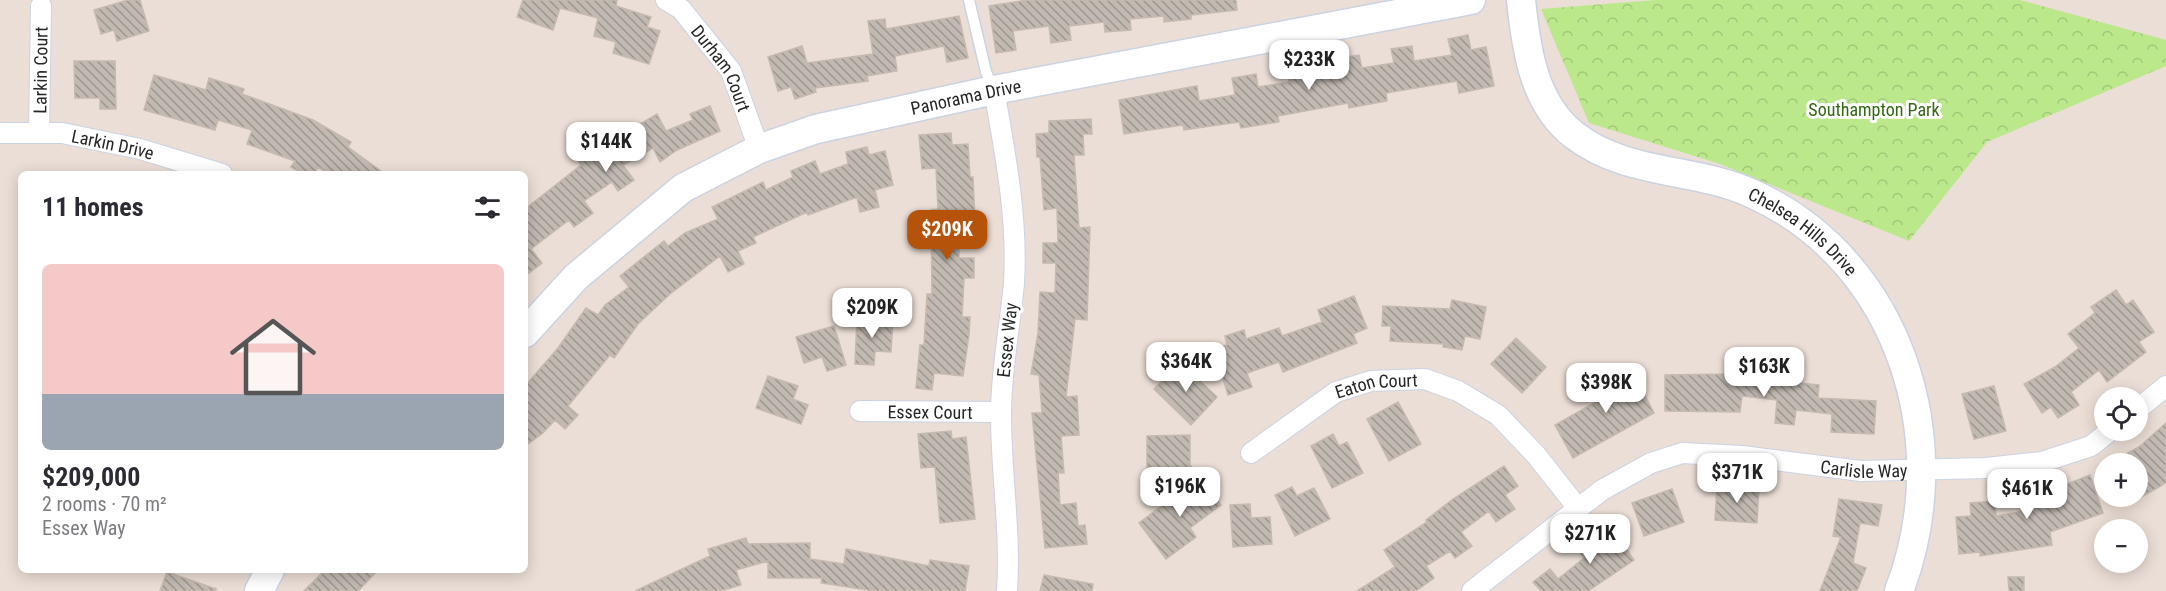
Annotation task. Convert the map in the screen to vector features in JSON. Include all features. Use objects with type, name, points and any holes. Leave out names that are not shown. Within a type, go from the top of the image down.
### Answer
[{"type":"street","name":"Durham Court","points":[[666,0],[681,9],[731,71],[759,149]]},
{"type":"street","name":"Panorama Drive","points":[[528,330],[576,277],[683,188],[759,149],[816,129],[884,111],[1471,0]]},
{"type":"street","name":"Chelsea Hills Drive","points":[[1521,0],[1529,63],[1550,110],[1573,134],[1607,156],[1640,166],[1716,179],[1753,194],[1793,215],[1816,232],[1851,266],[1877,304],[1904,362],[1915,399],[1920,510],[1907,570],[1899,591]]},
{"type":"street","name":"Larkin Court","points":[[39,133],[41,6]]},
{"type":"street","name":"Essex Way","points":[[993,90],[1011,189],[1014,282],[1004,353],[1001,412],[1010,551],[1007,591]]},
{"type":"street","name":"Larkin Drive","points":[[0,133],[62,133],[140,149],[212,171]]},
{"type":"street","name":"Eaton Court","points":[[1251,453],[1336,392],[1371,381],[1425,379],[1458,391],[1498,415],[1536,455],[1577,507]]},
{"type":"street","points":[[2148,401],[2166,386]]},
{"type":"street","name":"Essex Court","points":[[860,411],[1001,412]]},
{"type":"street","name":"Carlisle Way","points":[[1472,591],[1577,507],[1602,490],[1652,463],[1682,453],[1742,456],[1861,471],[1920,470],[2042,462],[2091,446],[2097,441]]},
{"type":"street","points":[[259,591],[268,573]]},
{"type":"lane","points":[[969,0],[986,72],[993,90]]},
{"type":"green space","name":"Southampton Park","points":[[1656,0],[2020,0],[2166,40],[2166,66],[1987,142],[1909,241],[1720,164],[1589,123],[1541,9]]},
{"type":"building","points":[[128,0],[140,0],[149,31],[117,41],[114,30],[101,34],[94,10]]},
{"type":"building","points":[[523,0],[617,0],[616,6],[651,17],[647,27],[660,31],[649,64],[613,53],[616,42],[594,36],[598,18],[560,8],[553,30],[517,17]]},
{"type":"building","points":[[1028,0],[1236,0],[1237,10],[1191,15],[1191,19],[1164,22],[1164,16],[1130,19],[1131,30],[1105,32],[1104,22],[1069,26],[1071,40],[1051,43],[1049,26],[1013,31],[1016,50],[996,53],[989,6]]},
{"type":"building","points":[[959,16],[968,58],[947,62],[944,46],[895,56],[897,71],[867,76],[868,81],[815,88],[816,92],[795,99],[791,87],[778,91],[768,57],[802,46],[807,63],[873,54],[868,21],[885,19],[886,29]]},
{"type":"building","points":[[1468,35],[1471,50],[1486,47],[1494,86],[1459,93],[1457,81],[1386,93],[1387,101],[1349,108],[1348,103],[1278,116],[1279,122],[1241,128],[1239,122],[1184,130],[1183,125],[1124,134],[1119,100],[1197,86],[1199,101],[1235,95],[1232,78],[1256,74],[1258,87],[1289,82],[1287,68],[1311,64],[1313,73],[1342,67],[1340,58],[1359,55],[1362,68],[1394,63],[1391,49],[1412,46],[1414,61],[1452,55],[1448,39]]},
{"type":"building","points":[[74,61],[115,61],[116,109],[100,109],[100,98],[75,98]]},
{"type":"building","points":[[154,75],[206,90],[209,78],[244,89],[242,94],[313,120],[351,142],[348,147],[381,171],[324,171],[318,167],[316,171],[298,171],[291,167],[295,161],[247,144],[252,130],[218,120],[215,130],[144,110]]},
{"type":"building","points":[[710,106],[720,131],[677,150],[660,162],[653,148],[623,165],[634,180],[618,191],[612,182],[584,201],[593,213],[574,227],[569,220],[531,249],[542,263],[528,274],[528,207],[581,165],[571,150],[600,131],[608,143],[657,114],[666,131],[693,120],[690,114]]},
{"type":"building","points":[[1091,119],[1092,134],[1083,134],[1084,155],[1074,155],[1079,228],[1090,227],[1087,320],[1075,319],[1066,397],[1077,396],[1079,435],[1061,436],[1064,473],[1058,473],[1060,505],[1076,503],[1078,526],[1085,525],[1087,544],[1045,548],[1032,413],[1042,413],[1039,375],[1031,374],[1038,333],[1040,292],[1055,293],[1056,263],[1043,263],[1043,243],[1058,243],[1057,208],[1044,210],[1036,134],[1049,133],[1049,121]]},
{"type":"building","points":[[951,133],[952,145],[968,144],[970,177],[973,177],[975,220],[958,221],[959,258],[974,258],[974,278],[964,278],[962,317],[970,317],[963,376],[934,373],[932,390],[916,388],[920,345],[924,345],[927,294],[932,294],[931,210],[938,209],[936,168],[922,169],[919,135]]},
{"type":"building","points":[[867,147],[869,155],[885,151],[893,185],[875,190],[879,207],[860,212],[857,197],[808,215],[807,212],[753,237],[756,243],[738,251],[744,264],[728,272],[720,256],[670,294],[638,324],[614,358],[610,355],[568,406],[578,415],[565,429],[555,420],[543,433],[528,444],[528,383],[558,348],[586,308],[598,315],[605,305],[629,287],[620,276],[664,241],[668,246],[685,233],[718,219],[712,207],[763,182],[766,190],[793,177],[791,171],[815,161],[820,174],[848,164],[846,152]]},
{"type":"building","points":[[2116,290],[2126,305],[2133,300],[2154,332],[2139,342],[2146,352],[2107,382],[2099,370],[2071,392],[2079,405],[2058,418],[2051,407],[2042,413],[2024,384],[2055,367],[2079,348],[2068,334],[2095,313],[2091,307]]},
{"type":"building","points":[[1354,296],[1367,328],[1353,334],[1357,343],[1283,372],[1279,362],[1247,373],[1252,387],[1228,395],[1214,349],[1227,345],[1225,336],[1244,330],[1246,339],[1279,328],[1282,336],[1322,322],[1318,310]]},
{"type":"building","points":[[1452,300],[1486,307],[1480,339],[1465,336],[1462,350],[1443,347],[1444,344],[1390,341],[1391,326],[1382,326],[1383,306],[1450,309]]},
{"type":"building","points":[[857,317],[893,319],[891,352],[875,351],[874,365],[855,364]]},
{"type":"building","points":[[834,326],[846,365],[827,371],[822,357],[804,363],[796,337]]},
{"type":"building","points":[[1516,338],[1546,367],[1522,393],[1491,364]]},
{"type":"building","points":[[1180,362],[1217,397],[1191,425],[1154,389]]},
{"type":"building","points":[[1726,364],[1761,367],[1759,379],[1819,385],[1818,398],[1876,401],[1874,434],[1831,432],[1832,414],[1796,410],[1794,425],[1775,423],[1777,400],[1742,396],[1740,412],[1665,411],[1665,375],[1725,374]]},
{"type":"building","points":[[1630,367],[1654,413],[1573,458],[1555,425],[1603,398],[1595,385]]},
{"type":"building","points":[[768,376],[798,386],[793,399],[808,405],[801,424],[756,408]]},
{"type":"building","points":[[1994,386],[2006,431],[1974,439],[1962,394]]},
{"type":"building","points":[[1398,402],[1421,444],[1389,461],[1367,419]]},
{"type":"building","points":[[2166,423],[2166,483],[2148,493],[2148,453],[2128,453]]},
{"type":"building","points":[[951,431],[952,439],[966,437],[975,519],[940,523],[935,467],[921,468],[918,434]]},
{"type":"building","points":[[1333,434],[1339,446],[1347,442],[1363,473],[1332,488],[1311,446]]},
{"type":"building","points":[[1190,435],[1190,465],[1197,473],[1147,475],[1147,436]]},
{"type":"building","points":[[1504,466],[1518,486],[1505,495],[1515,509],[1496,522],[1489,511],[1461,532],[1472,546],[1455,558],[1450,551],[1426,566],[1434,578],[1416,591],[1357,591],[1395,567],[1384,550],[1427,522],[1426,520],[1453,499]]},
{"type":"building","points":[[2090,475],[2094,487],[2094,507],[2101,507],[2103,513],[2050,532],[2052,545],[1980,556],[1980,552],[1959,554],[1956,517],[1971,516],[1970,503],[1995,501],[1996,516],[2025,511],[2023,496],[2058,491],[2057,488]]},
{"type":"building","points":[[1200,477],[1221,505],[1190,528],[1196,537],[1166,559],[1139,523]]},
{"type":"building","points":[[1717,485],[1759,488],[1757,523],[1715,520]]},
{"type":"building","points":[[1292,487],[1297,496],[1314,488],[1330,519],[1295,536],[1275,495]]},
{"type":"building","points":[[1672,489],[1684,522],[1644,536],[1632,503]]},
{"type":"building","points":[[1839,499],[1882,505],[1878,526],[1860,523],[1853,563],[1866,568],[1857,591],[1820,591],[1841,537],[1833,536]]},
{"type":"building","points":[[1250,504],[1251,518],[1270,517],[1272,544],[1233,547],[1230,505]]},
{"type":"building","points":[[1613,530],[1634,560],[1588,591],[1541,591],[1533,582],[1550,569],[1558,579],[1584,558],[1576,546],[1596,533],[1600,539]]},
{"type":"building","points":[[746,538],[748,544],[810,543],[810,559],[844,564],[846,549],[929,566],[930,560],[969,566],[965,591],[874,591],[821,583],[822,578],[768,578],[768,561],[736,570],[741,585],[720,591],[635,591],[710,556],[708,549]]},
{"type":"building","points":[[167,573],[216,589],[215,591],[160,591]]},
{"type":"building","points":[[322,573],[375,573],[358,591],[304,591]]},
{"type":"building","points":[[1044,575],[1093,584],[1092,591],[1040,591]]},
{"type":"building","points":[[2008,577],[2024,577],[2024,591],[2009,591]]}]
